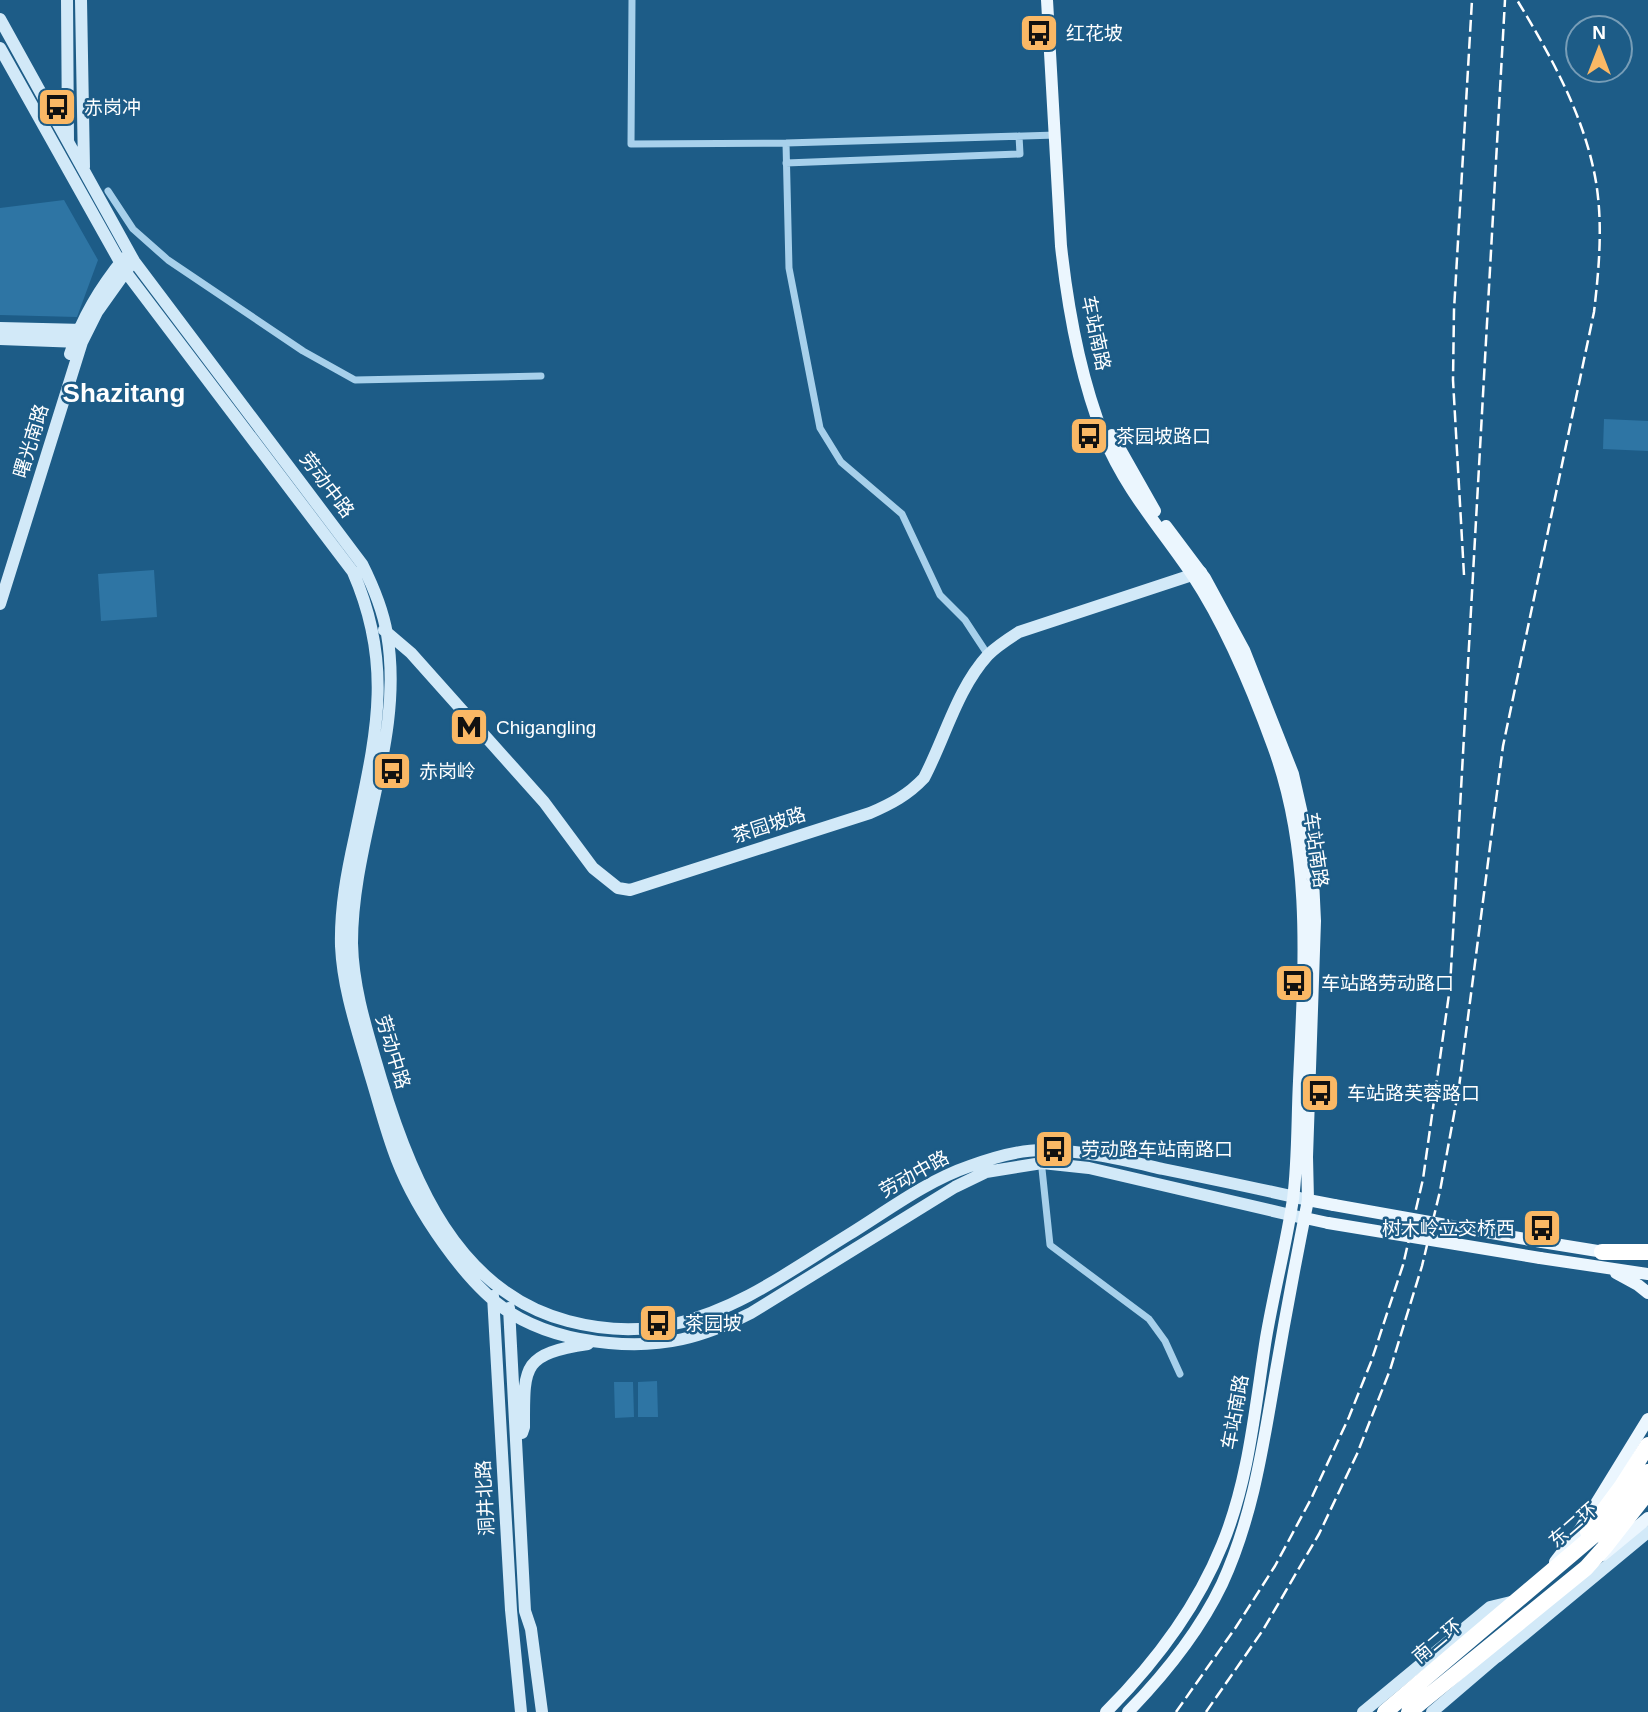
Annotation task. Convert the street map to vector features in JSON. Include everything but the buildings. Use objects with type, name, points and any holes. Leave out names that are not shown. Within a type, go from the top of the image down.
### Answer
[{"type":"highway","points":[[1602,1252],[1648,1252]]},
{"type":"highway","points":[[1570,1556],[1622,1486],[1648,1444]]},
{"type":"highway","name":"东二环","points":[[1515,1601],[1612,1520],[1648,1472]]},
{"type":"highway","name":"东二环","points":[[1530,1615],[1586,1568],[1648,1491]]},
{"type":"highway","points":[[1620,1529],[1648,1503]]},
{"type":"highway","name":"南二环","points":[[1385,1712],[1515,1601]]},
{"type":"highway","name":"南二环","points":[[1409,1712],[1530,1615]]},
{"type":"main road","points":[[67,0],[67,168]]},
{"type":"main road","points":[[81,0],[84,171]]},
{"type":"main road","name":"车站南路","points":[[1047,0],[1064,274],[1079,355],[1104,438],[1132,493],[1197,574],[1235,654],[1272,743],[1283,775],[1297,839],[1304,920],[1293,1196],[1247,1456],[1233,1516],[1197,1599],[1159,1655],[1107,1712]]},
{"type":"main road","name":"车站南路","points":[[1055,0],[1068,245],[1086,352],[1120,450],[1159,517],[1244,650],[1281,740],[1293,774],[1307,836],[1315,920],[1308,1200],[1254,1496],[1222,1584],[1194,1631],[1156,1682],[1128,1712]]},
{"type":"main road","name":"劳动中路","points":[[0,19],[84,171],[127,262],[362,564],[377,600],[387,634],[389,708],[353,907],[355,980],[361,1010],[404,1153],[453,1241],[508,1295],[523,1305],[559,1319],[602,1328],[646,1328],[692,1320],[747,1297],[946,1176],[987,1160],[1094,1154],[1334,1205],[1648,1258]]},
{"type":"main road","name":"劳动中路","points":[[0,48],[67,168],[127,262],[353,572],[370,615],[379,679],[379,709],[342,906],[344,980],[384,1122],[402,1173],[439,1238],[493,1300],[509,1312],[560,1335],[598,1342],[663,1344],[699,1335],[729,1324],[954,1187],[986,1172],[1041,1156],[1328,1223],[1606,1269]]},
{"type":"main road","name":"曙光南路","points":[[0,577],[80,336],[127,262]]},
{"type":"main road","points":[[0,328],[80,336]]},
{"type":"main road","points":[[0,339],[80,336]]},
{"type":"main road","name":"曙光南路","points":[[0,604],[80,336]]},
{"type":"main road","name":"茶园坡路","points":[[370,615],[387,634],[411,653],[544,803],[593,868],[618,888],[630,890],[870,813],[896,802],[924,778],[967,686],[988,655],[1019,632],[1197,574]]},
{"type":"main road","points":[[1602,1252],[1648,1243]]},
{"type":"main road","points":[[1606,1269],[1648,1273]]},
{"type":"main road","points":[[1606,1269],[1648,1293]]},
{"type":"main road","name":"洞井北路","points":[[492,1282],[511,1610],[522,1712]]},
{"type":"main road","name":"洞井北路","points":[[508,1295],[525,1611],[531,1629],[541,1712]]},
{"type":"main road","points":[[517,1443],[524,1427],[524,1383],[531,1366],[548,1352],[598,1342]]},
{"type":"main road","points":[[1536,1584],[1581,1528],[1648,1419]]},
{"type":"main road","points":[[1586,1568],[1648,1518]]},
{"type":"main road","points":[[1432,1712],[1648,1532]]},
{"type":"main road","points":[[1363,1712],[1490,1607],[1515,1601]]},
{"type":"main road","points":[[1497,1657],[1530,1615]]},
{"type":"street","points":[[632,0],[631,144],[786,143],[1056,135]]},
{"type":"street","points":[[786,163],[1020,154],[1019,136]]},
{"type":"street","points":[[786,143],[789,268],[820,428],[841,463],[902,514],[940,596],[965,620],[988,655]]},
{"type":"street","points":[[108,191],[133,229],[168,260],[303,351],[355,380],[541,376]]},
{"type":"street","points":[[1041,1156],[1050,1245],[1149,1318],[1165,1341],[1180,1374]]},
{"type":"shaded area","points":[[64,200],[98,260],[77,317],[0,315],[0,208]]},
{"type":"shaded area","points":[[1604,419],[1648,421],[1648,451],[1603,449]]},
{"type":"shaded area","points":[[154,570],[157,617],[101,621],[98,574]]},
{"type":"shaded area","points":[[657,1381],[658,1417],[638,1417],[638,1382]]},
{"type":"shaded area","points":[[614,1382],[633,1382],[634,1417],[615,1418]]},
{"type":"railway","points":[[1464,575],[1453,380],[1454,310],[1472,0]]},
{"type":"railway","points":[[1176,1712],[1275,1566],[1311,1499],[1371,1362],[1403,1265],[1423,1179],[1450,987],[1505,0]]},
{"type":"railway","points":[[1206,1712],[1263,1630],[1319,1534],[1357,1454],[1390,1370],[1422,1266],[1440,1191],[1459,1087],[1503,746],[1594,312],[1599,263],[1598,198],[1584,134],[1554,65],[1517,0]]},
{"type":"place","name":"红花坡","points":[[1039,33]]},
{"type":"place","name":"赤岗冲","points":[[57,107]]},
{"type":"place","name":"茶园坡路口","points":[[1089,436]]},
{"type":"place","name":"Chigangling","points":[[469,727]]},
{"type":"place","name":"赤岗岭","points":[[392,771]]},
{"type":"place","name":"车站路劳动路口","points":[[1294,983]]},
{"type":"place","name":"车站路芙蓉路口","points":[[1320,1093]]},
{"type":"place","name":"劳动路车站南路口","points":[[1054,1149]]},
{"type":"place","name":"树木岭立交桥西","points":[[1542,1228]]},
{"type":"place","name":"茶园坡","points":[[658,1323]]},
{"type":"district","name":"Shazitang","points":[[124,393]]}]
